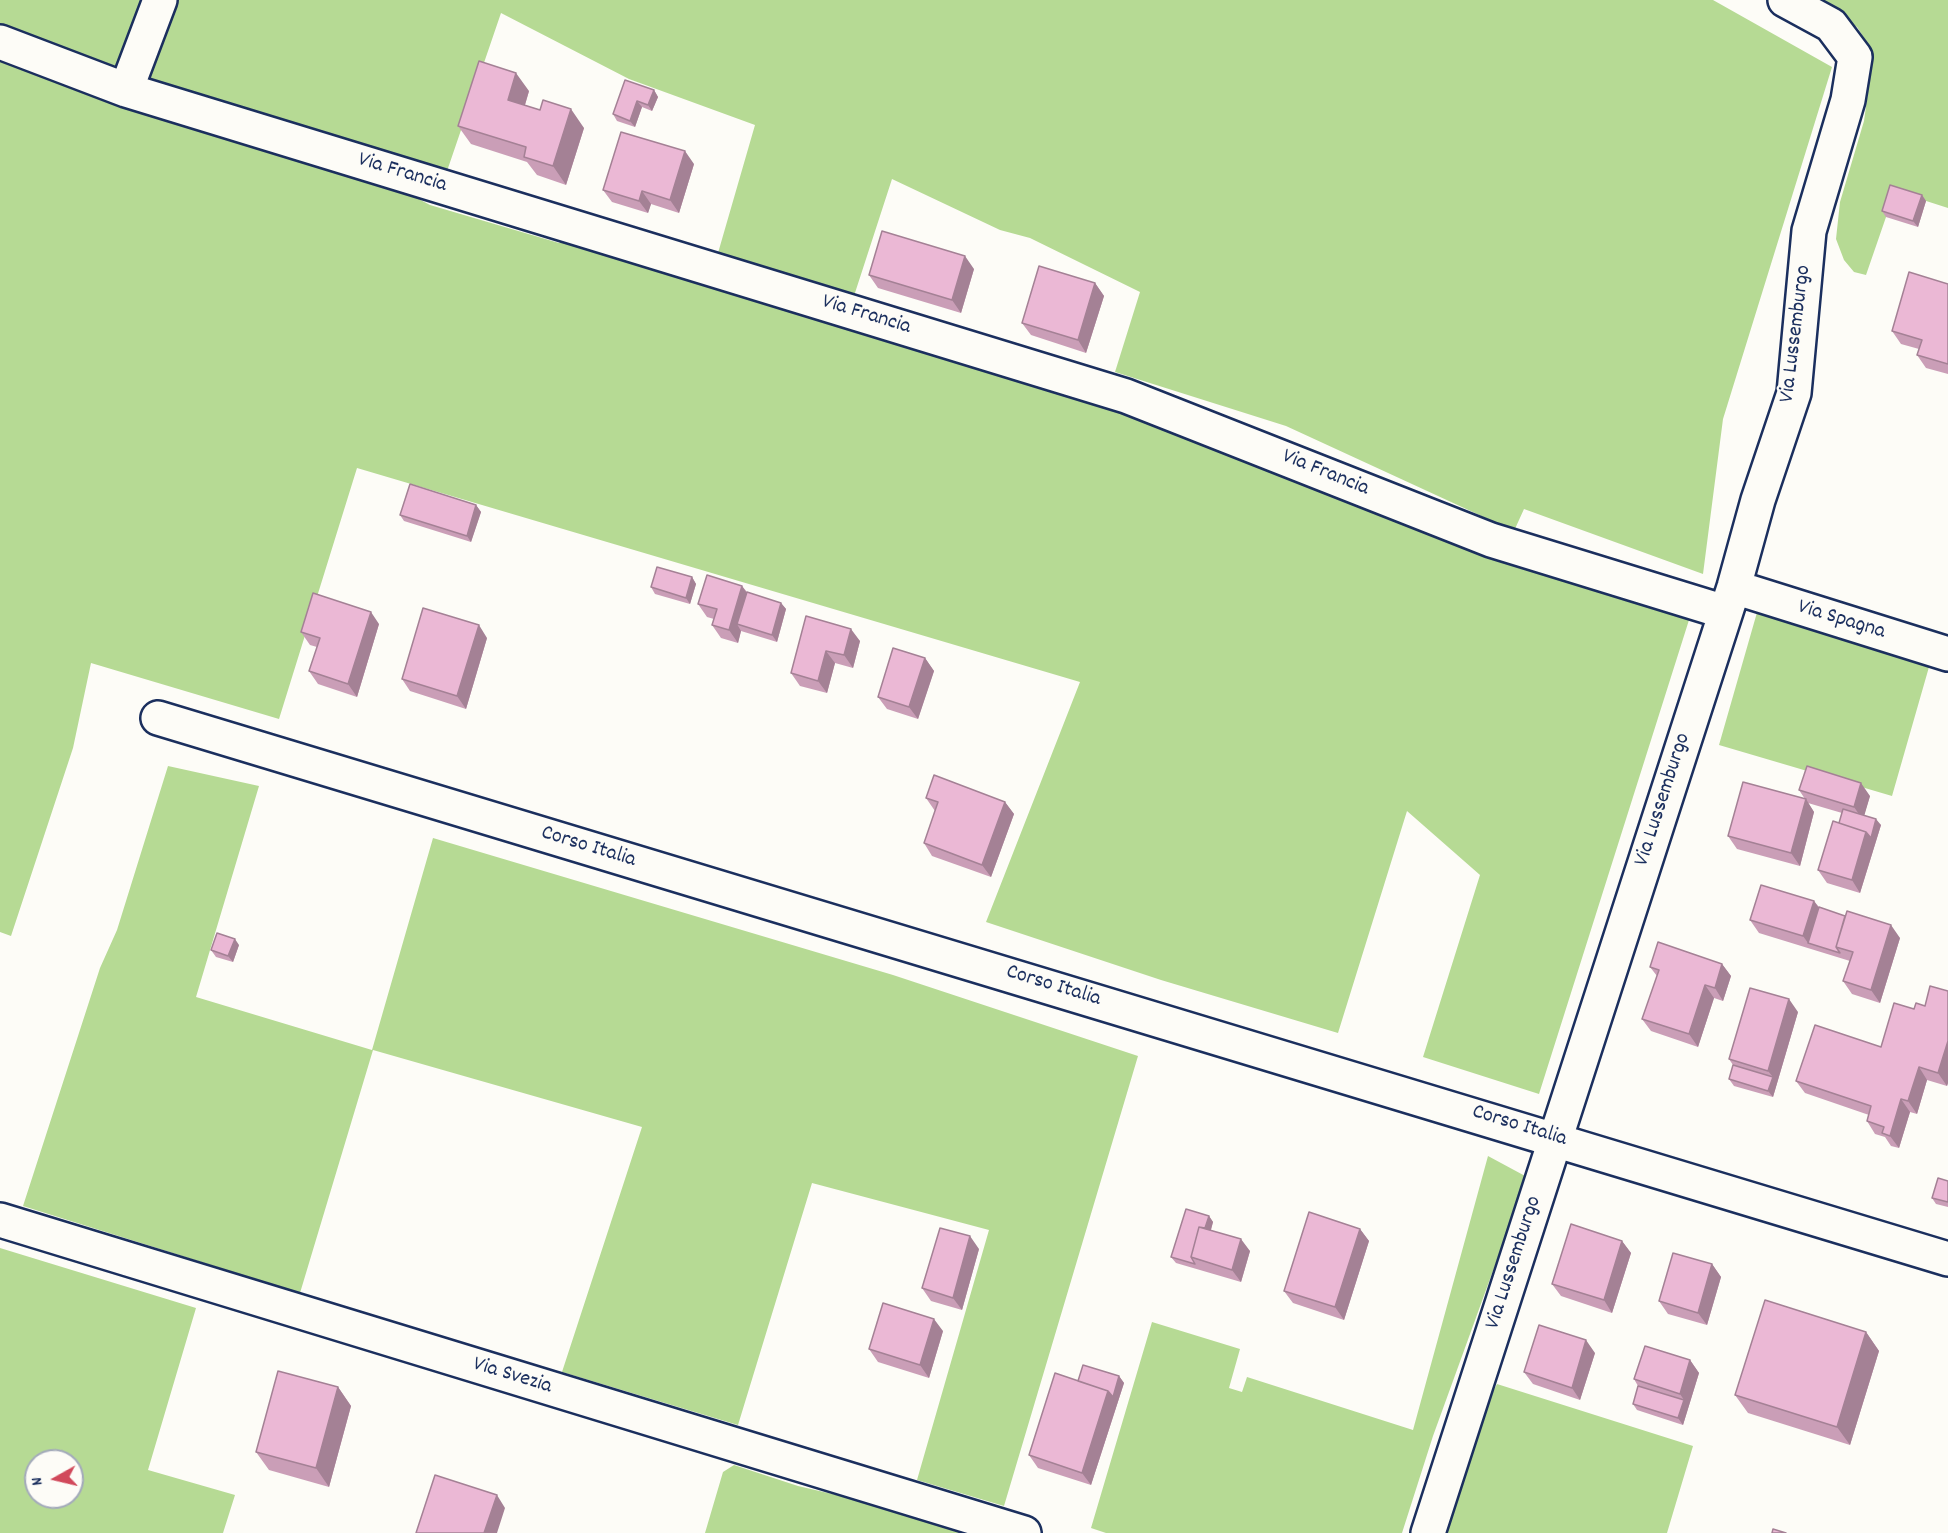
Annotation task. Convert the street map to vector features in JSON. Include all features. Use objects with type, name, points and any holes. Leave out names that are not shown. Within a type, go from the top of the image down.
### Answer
[{"type":"street","points":[[126,90],[160,0]]},
{"type":"street","name":"Via Lussemburgo","points":[[1428,1533],[1730,600],[1758,500],[1794,393],[1809,231],[1848,100],[1855,57],[1844,39],[1831,26],[1785,0]]},
{"type":"street","name":"Via Francia","points":[[0,42],[126,90],[1126,396],[1491,540],[1730,600]]},
{"type":"street","name":"Via Spagna","points":[[1730,600],[1948,654]]},
{"type":"street","name":"Corso Italia","points":[[158,718],[1555,1138],[1948,1259]]},
{"type":"street","name":"Via Svezia","points":[[0,1220],[1024,1533]]},
{"type":"green space","points":[[0,0],[150,0],[122,65],[111,69],[0,27]]},
{"type":"green space","points":[[169,0],[1713,0],[1832,67],[1723,419],[1703,574],[1524,509],[1514,531],[1286,426],[1115,372],[1140,292],[1030,238],[1000,230],[892,179],[853,299],[718,253],[755,125],[629,79],[501,13],[446,174],[152,85],[146,76]]},
{"type":"green space","points":[[1811,0],[1948,0],[1948,208],[1895,191],[1866,275],[1854,272],[1844,260],[1836,239],[1840,202],[1864,121],[1871,70],[1868,44],[1857,27]]},
{"type":"green space","points":[[0,55],[400,189],[430,205],[559,243],[570,236],[680,269],[837,325],[1094,402],[1497,557],[1689,620],[1539,1094],[1423,1057],[1480,875],[1407,811],[1338,1033],[1161,980],[986,922],[1080,682],[357,468],[279,719],[91,663],[73,748],[11,936],[0,932]]},
{"type":"green space","points":[[1758,609],[1931,660],[1892,796],[1719,745]]},
{"type":"green space","points":[[168,766],[259,786],[196,997],[372,1050],[433,838],[893,975],[1138,1056],[1004,1506],[917,1480],[989,1230],[812,1183],[738,1425],[562,1372],[642,1127],[373,1050],[300,1293],[23,1206],[100,968],[117,930]]},
{"type":"green space","points":[[1488,1156],[1527,1177],[1433,1436],[1402,1533],[1106,1533],[1091,1528],[1152,1322],[1240,1349],[1229,1388],[1242,1392],[1247,1377],[1413,1430]]},
{"type":"green space","points":[[0,1248],[196,1308],[148,1470],[235,1495],[223,1533],[0,1533]]},
{"type":"green space","points":[[1497,1384],[1693,1446],[1667,1533],[1443,1533],[1471,1433]]},
{"type":"green space","points":[[734,1465],[798,1486],[905,1511],[977,1533],[705,1533],[723,1472]]},
{"type":"building","points":[[479,61],[516,73],[508,100],[540,110],[543,100],[571,109],[553,166],[524,157],[526,147],[458,126]]},
{"type":"building","points":[[625,80],[654,90],[648,105],[637,101],[630,121],[613,114]]},
{"type":"building","points":[[621,132],[685,151],[670,200],[642,191],[639,201],[603,190]]},
{"type":"building","points":[[1890,185],[1922,195],[1913,221],[1882,211]]},
{"type":"building","points":[[882,231],[965,256],[952,300],[869,275]]},
{"type":"building","points":[[1039,266],[1095,283],[1078,340],[1022,323]]},
{"type":"building","points":[[1909,272],[1948,284],[1948,364],[1917,355],[1922,340],[1892,331]]},
{"type":"building","points":[[410,484],[476,505],[467,536],[400,515]]},
{"type":"building","points":[[657,567],[692,577],[686,598],[651,587]]},
{"type":"building","points":[[707,575],[742,586],[729,630],[712,625],[717,609],[698,604]]},
{"type":"building","points":[[747,592],[781,603],[772,635],[737,624]]},
{"type":"building","points":[[313,593],[371,612],[348,684],[309,671],[320,638],[301,632]]},
{"type":"building","points":[[423,608],[479,625],[457,696],[402,679]]},
{"type":"building","points":[[806,616],[851,629],[844,655],[826,651],[818,681],[791,673]]},
{"type":"building","points":[[893,648],[925,658],[909,707],[878,697]]},
{"type":"building","points":[[1807,766],[1861,783],[1854,807],[1799,790]]},
{"type":"building","points":[[934,775],[1005,802],[982,865],[924,843],[938,802],[926,798]]},
{"type":"building","points":[[1743,782],[1806,799],[1791,853],[1728,836]]},
{"type":"building","points":[[1843,809],[1876,819],[1871,838],[1866,832],[1839,823]]},
{"type":"building","points":[[1833,821],[1866,832],[1852,880],[1818,870]]},
{"type":"building","points":[[1761,885],[1814,901],[1803,936],[1750,920]]},
{"type":"building","points":[[1819,907],[1845,916],[1836,947],[1840,953],[1808,943]]},
{"type":"building","points":[[1847,911],[1891,925],[1871,990],[1843,981],[1853,952],[1836,947]]},
{"type":"building","points":[[217,933],[235,939],[228,956],[211,950]]},
{"type":"building","points":[[1658,942],[1722,964],[1715,988],[1705,985],[1689,1034],[1642,1019],[1659,970],[1650,967]]},
{"type":"building","points":[[1930,986],[1948,991],[1948,1041],[1938,1073],[1919,1067],[1908,1101],[1901,1099],[1890,1136],[1882,1133],[1884,1127],[1867,1121],[1871,1106],[1796,1081],[1815,1025],[1881,1047],[1894,1003],[1914,1009],[1916,1003],[1925,1006]]},
{"type":"building","points":[[1750,988],[1789,999],[1768,1071],[1729,1059]]},
{"type":"building","points":[[1733,1065],[1773,1077],[1768,1091],[1729,1079]]},
{"type":"building","points":[[1938,1178],[1948,1181],[1948,1202],[1932,1198]]},
{"type":"building","points":[[1186,1209],[1209,1216],[1205,1228],[1199,1227],[1191,1257],[1195,1264],[1171,1257]]},
{"type":"building","points":[[1309,1212],[1360,1229],[1335,1307],[1284,1291]]},
{"type":"building","points":[[1571,1224],[1622,1241],[1604,1300],[1552,1284]]},
{"type":"building","points":[[1199,1227],[1241,1239],[1232,1270],[1191,1257]]},
{"type":"building","points":[[940,1228],[970,1236],[953,1298],[922,1288]]},
{"type":"building","points":[[1673,1253],[1712,1264],[1698,1313],[1659,1301]]},
{"type":"building","points":[[1765,1300],[1866,1332],[1837,1427],[1735,1395]]},
{"type":"building","points":[[883,1303],[934,1319],[920,1365],[869,1349]]},
{"type":"building","points":[[1539,1325],[1586,1340],[1572,1388],[1524,1372]]},
{"type":"building","points":[[1645,1346],[1690,1360],[1680,1394],[1634,1379]]},
{"type":"building","points":[[1083,1365],[1119,1376],[1113,1397],[1108,1391],[1078,1381]]},
{"type":"building","points":[[278,1371],[338,1387],[316,1468],[256,1452]]},
{"type":"building","points":[[1055,1373],[1108,1391],[1082,1473],[1029,1455]]},
{"type":"building","points":[[1638,1386],[1684,1400],[1678,1418],[1633,1404]]},
{"type":"building","points":[[435,1475],[497,1495],[484,1533],[416,1533]]},
{"type":"building","points":[[1773,1529],[1786,1533],[1772,1533]]}]
